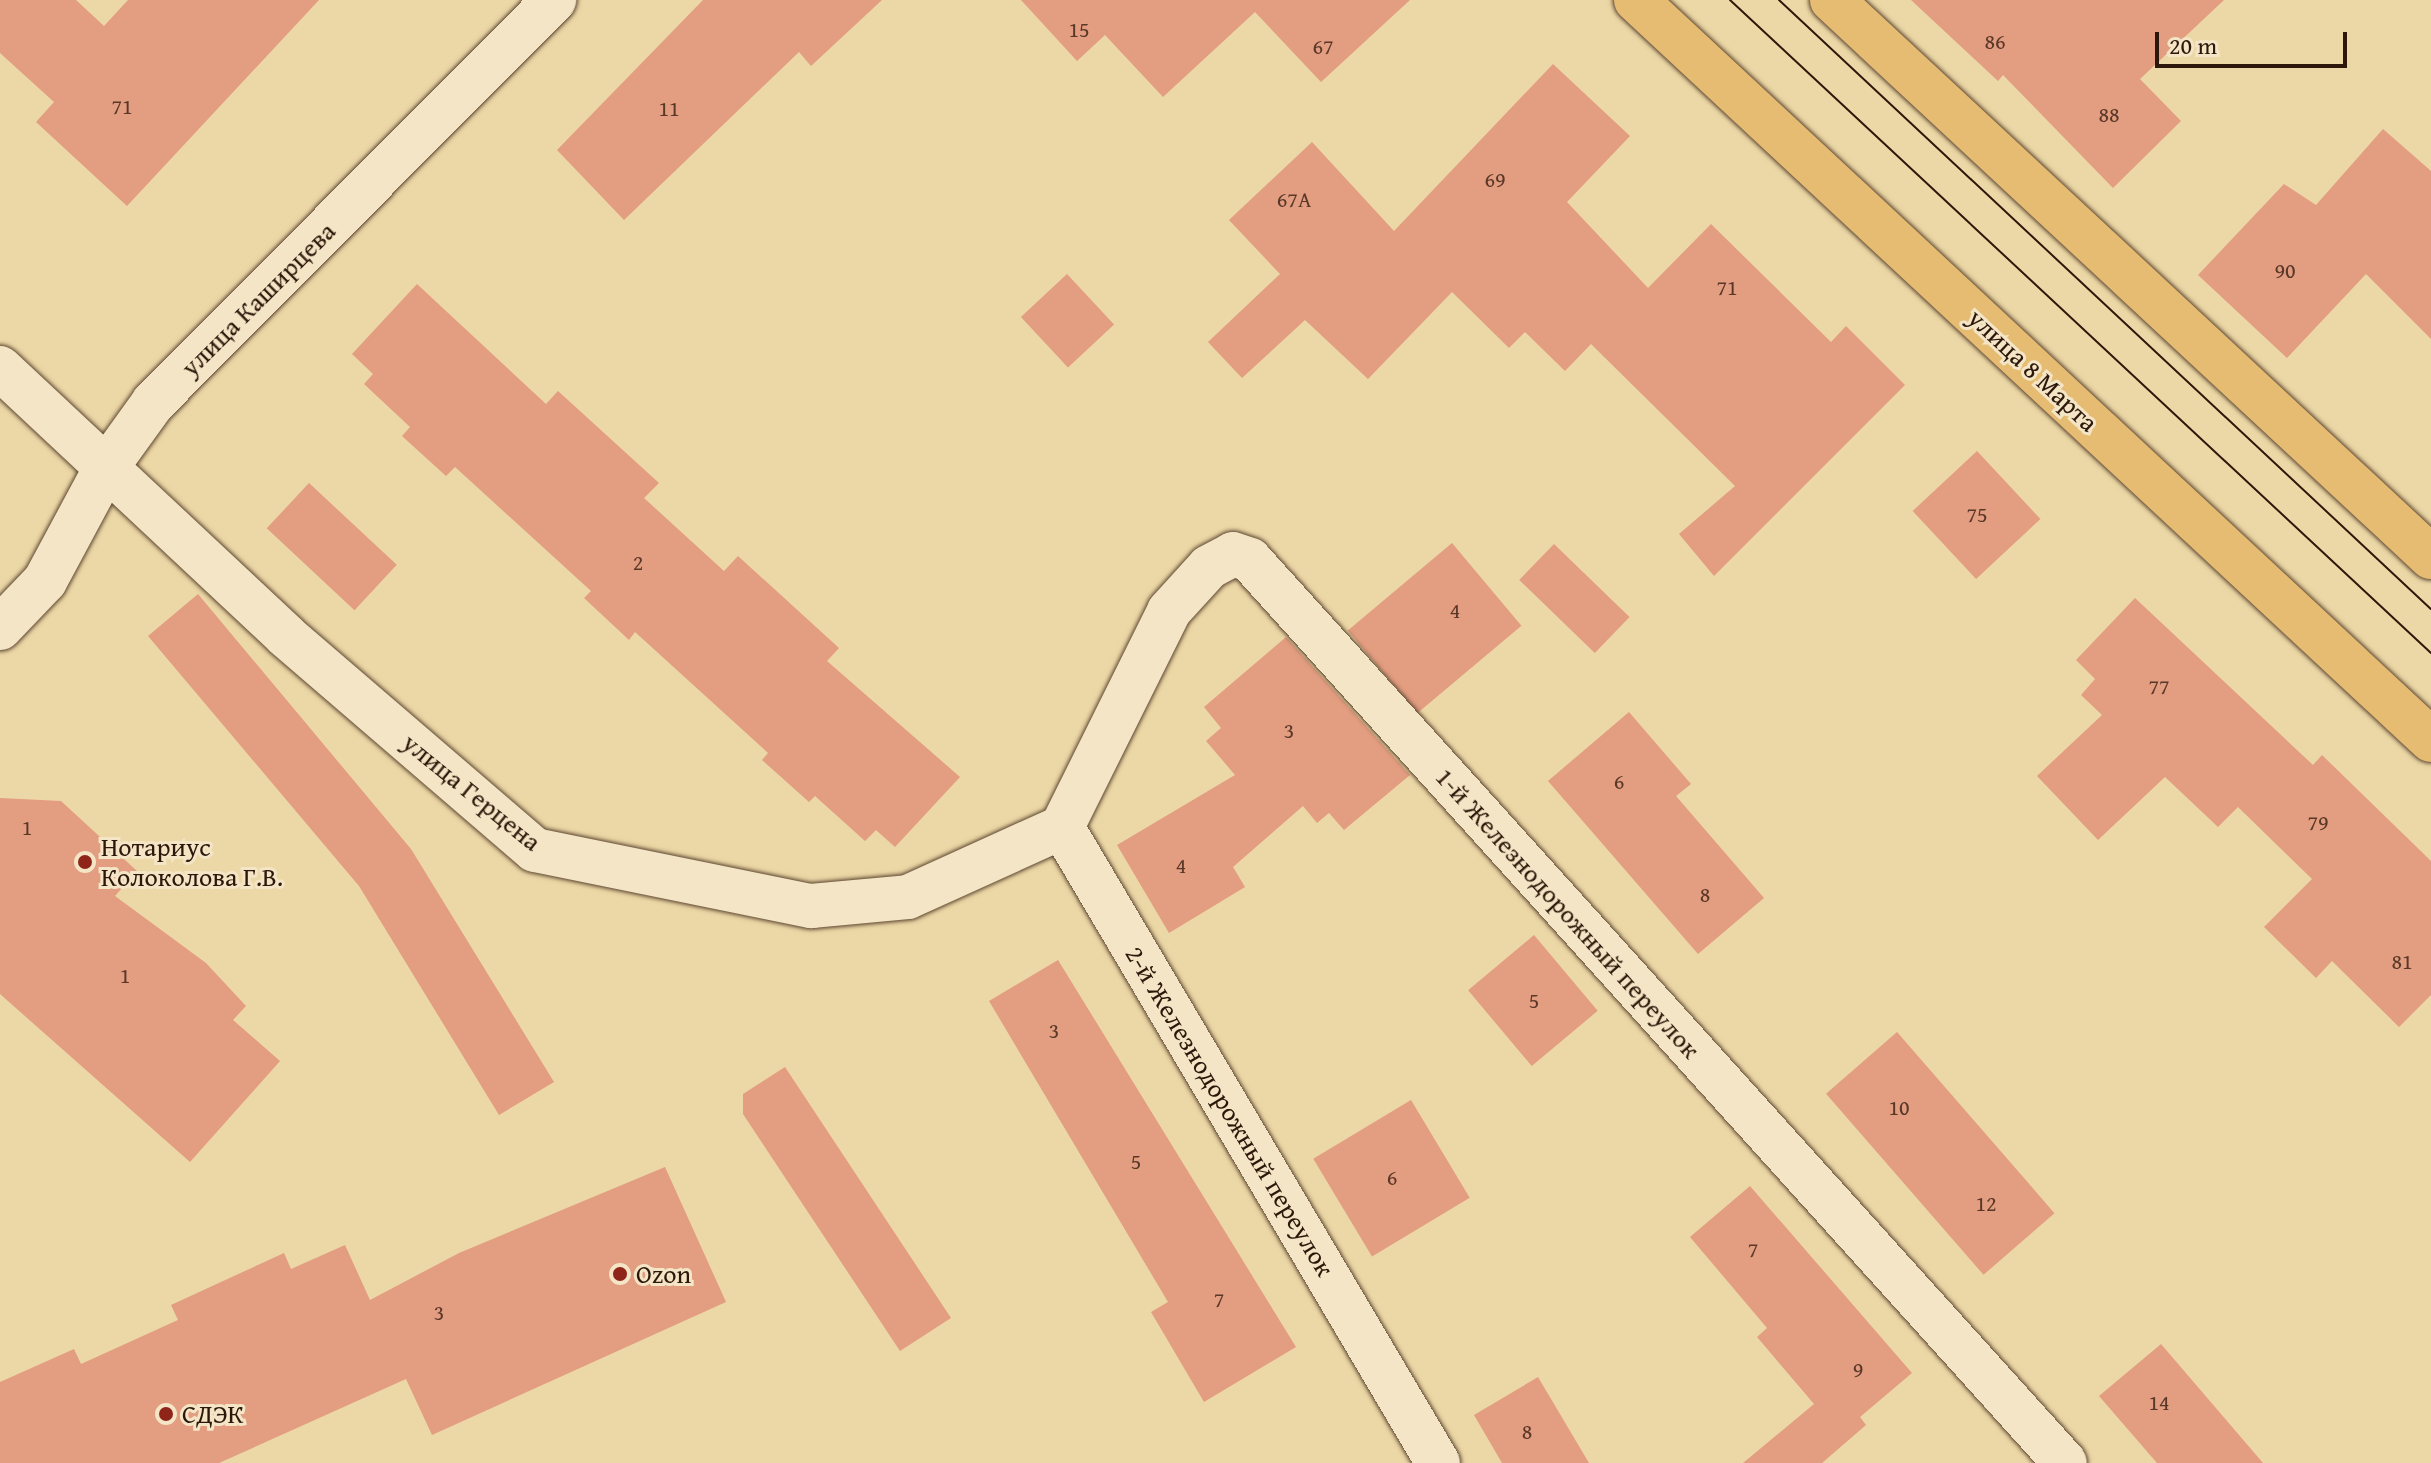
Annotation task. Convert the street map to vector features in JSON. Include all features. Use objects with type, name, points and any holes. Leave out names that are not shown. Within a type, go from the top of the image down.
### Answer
[{"type":"main road","name":"улица 8 Марта","points":[[1636,0],[2431,740]]},
{"type":"main road","points":[[1832,0],[2431,557]]},
{"type":"street","name":"улица Каширцева","points":[[0,628],[45,581],[104,471],[153,403],[554,0]]},
{"type":"street","name":"улица Герцена","points":[[0,368],[104,471],[535,850],[811,906],[908,897],[1062,827]]},
{"type":"street","name":"1-й Железнодорожный переулок","points":[[1062,827],[1094,754],[1169,611],[1209,567],[1233,554],[1250,560],[2065,1463]]},
{"type":"street","name":"2-й Железнодорожный переулок","points":[[1062,827],[1438,1463]]},
{"type":"building","points":[[0,0],[76,0],[104,26],[128,0],[319,0],[127,206],[36,122],[54,102],[0,53]]},
{"type":"building","points":[[703,0],[882,0],[811,66],[799,52],[624,220],[557,150]]},
{"type":"building","points":[[1021,0],[1410,0],[1321,82],[1255,12],[1163,97],[1105,35],[1077,61]]},
{"type":"building","points":[[1911,0],[2224,0],[2140,79],[2181,121],[2113,188],[2003,75],[1998,81]]},
{"type":"building","points":[[1553,64],[1630,136],[1567,202],[1648,288],[1711,224],[1831,342],[1846,326],[1905,385],[1714,576],[1679,534],[1735,486],[1591,344],[1565,371],[1525,332],[1509,348],[1452,292],[1368,379],[1305,320],[1242,378],[1208,342],[1280,274],[1229,220],[1312,142],[1394,231]]},
{"type":"building","points":[[2383,129],[2431,171],[2431,339],[2366,274],[2287,358],[2198,275],[2284,184],[2316,205]]},
{"type":"building","points":[[1067,274],[1114,324],[1068,367],[1021,317]]},
{"type":"building","points":[[417,284],[546,404],[558,391],[659,483],[644,498],[724,571],[738,556],[839,648],[827,661],[960,777],[895,847],[876,830],[865,841],[815,796],[809,802],[762,760],[768,753],[635,632],[629,640],[584,598],[591,591],[455,467],[446,476],[402,436],[410,427],[364,384],[373,374],[352,354]]},
{"type":"building","points":[[1977,451],[2040,519],[1976,579],[1913,511]]},
{"type":"building","points":[[309,483],[397,565],[354,610],[267,528]]},
{"type":"building","points":[[1452,543],[1521,626],[1417,713],[1348,630]]},
{"type":"building","points":[[1554,544],[1630,617],[1595,653],[1519,580]]},
{"type":"building","points":[[198,594],[411,849],[554,1082],[499,1115],[359,886],[148,636]]},
{"type":"building","points":[[2135,598],[2313,765],[2322,755],[2431,861],[2431,995],[2399,1027],[2332,961],[2316,978],[2264,927],[2312,879],[2238,807],[2218,827],[2165,777],[2098,840],[2037,776],[2102,715],[2081,695],[2095,679],[2076,660]]},
{"type":"building","points":[[1286,637],[1410,775],[1344,830],[1329,813],[1317,823],[1303,806],[1233,867],[1245,887],[1169,933],[1117,845],[1235,775],[1206,741],[1221,728],[1204,707]]},
{"type":"building","points":[[1629,712],[1691,784],[1676,796],[1764,898],[1698,954],[1548,781]]},
{"type":"building","points":[[0,798],[61,801],[137,871],[115,896],[206,963],[246,1006],[233,1020],[280,1061],[190,1162],[0,994]]},
{"type":"building","points":[[1534,935],[1598,1011],[1532,1066],[1468,990]]},
{"type":"building","points":[[1058,960],[1296,1347],[1204,1402],[1151,1312],[1168,1302],[989,1001]]},
{"type":"building","points":[[1897,1032],[2054,1213],[1984,1275],[1826,1094]]},
{"type":"building","points":[[785,1067],[951,1318],[900,1351],[743,1114],[743,1094]]},
{"type":"building","points":[[1411,1100],[1470,1198],[1372,1256],[1313,1159]]},
{"type":"building","points":[[665,1167],[726,1302],[432,1435],[406,1379],[219,1463],[0,1463],[0,1382],[74,1349],[81,1364],[178,1320],[171,1305],[284,1253],[291,1269],[345,1245],[370,1300],[459,1253]]},
{"type":"building","points":[[1750,1186],[1912,1373],[1860,1417],[1866,1425],[1822,1463],[1743,1463],[1814,1404],[1757,1337],[1767,1328],[1690,1237]]},
{"type":"building","points":[[2161,1344],[2263,1463],[2157,1463],[2099,1396]]},
{"type":"building","points":[[1538,1377],[1589,1463],[1502,1463],[1474,1415]]},
{"type":"tram line","points":[[1730,0],[2431,653]]},
{"type":"tram line","points":[[1779,0],[2431,609]]},
{"type":"place","name":"Нотариус Колоколова Г.В.","points":[[85,862]]},
{"type":"place","name":"Ozon","points":[[620,1274]]},
{"type":"place","name":"СДЭК","points":[[166,1414]]}]
